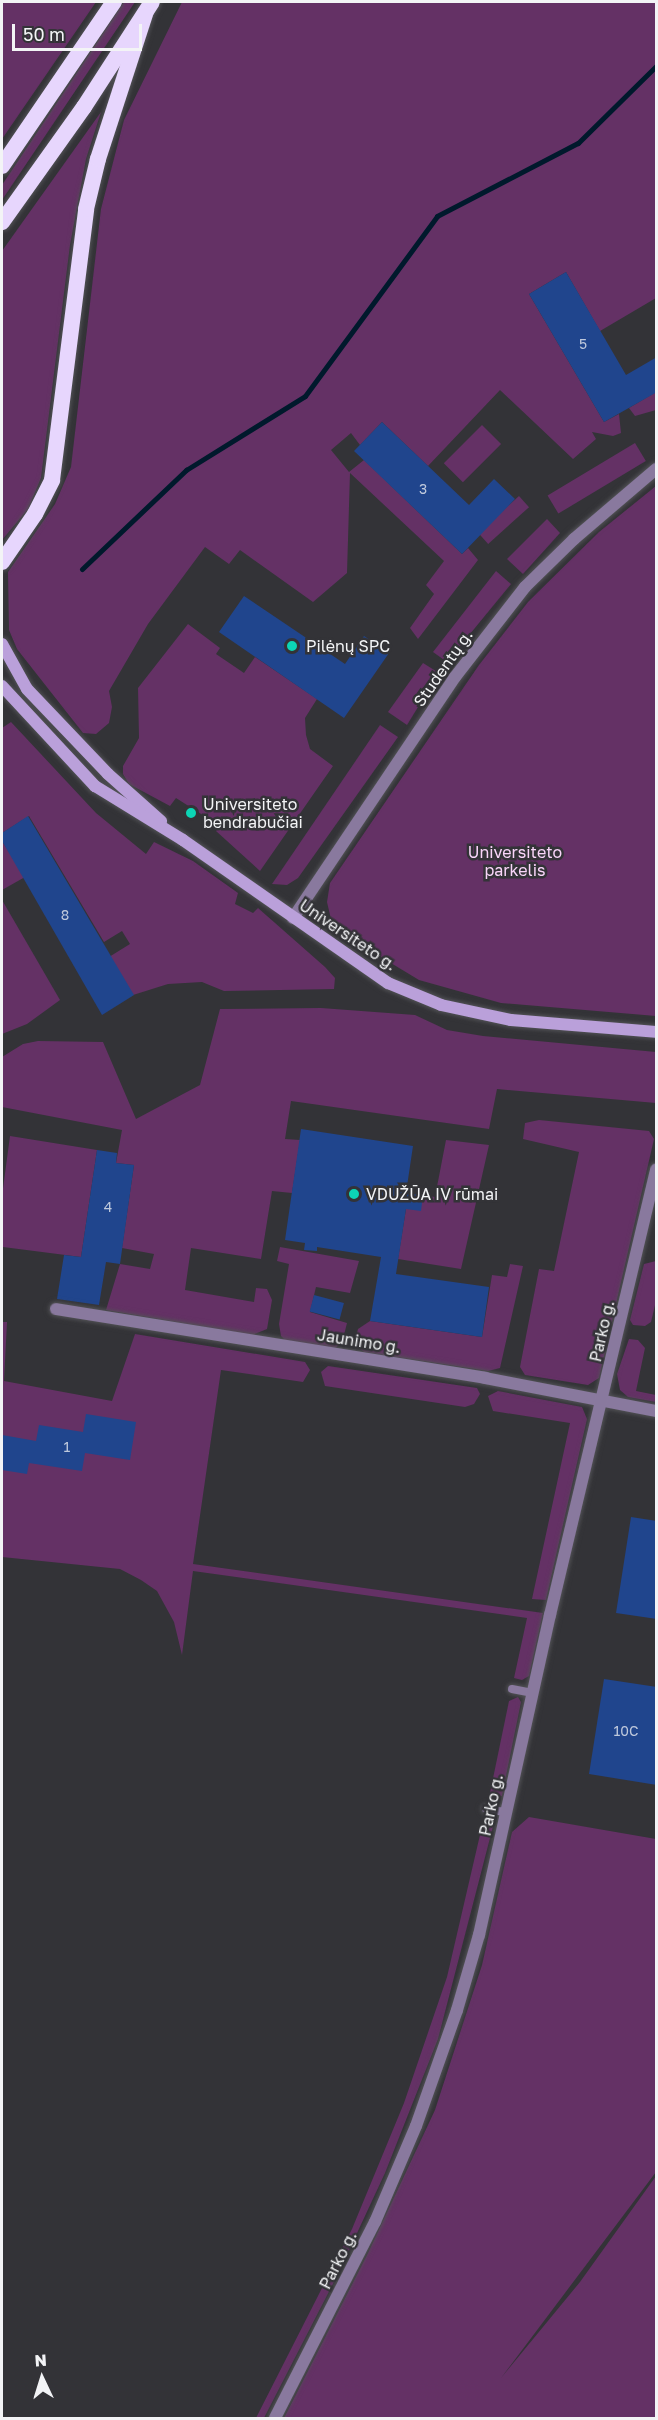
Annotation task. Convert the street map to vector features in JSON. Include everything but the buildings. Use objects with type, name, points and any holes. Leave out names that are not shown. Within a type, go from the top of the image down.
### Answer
[{"type":"highway","points":[[2,166],[114,2]]},
{"type":"highway","points":[[2,222],[148,8]]},
{"type":"highway","points":[[2,562],[35,514],[52,480],[86,209],[98,159],[148,8]]},
{"type":"main road","name":"Universiteto g.","points":[[2,644],[27,689],[108,774],[183,840]]},
{"type":"main road","name":"Universiteto g.","points":[[2,686],[80,774],[114,799],[183,840],[381,979],[441,1005],[511,1020],[657,1032]]},
{"type":"street","name":"Studentų g.","points":[[293,918],[455,677],[503,614],[549,563],[657,469]]},
{"type":"street","name":"Parko g.","points":[[275,2418],[375,2222],[429,2094],[479,1935],[505,1812],[657,1170]]},
{"type":"street","name":"Jaunimo g.","points":[[56,1309],[474,1376],[657,1411]]},
{"type":"lane","points":[[512,1689],[533,1693]]},
{"type":"lane","points":[[486,1809],[505,1812]]},
{"type":"green space","points":[[2,2],[96,2],[2,139]]},
{"type":"green space","points":[[124,2],[135,2],[2,200],[2,185]]},
{"type":"green space","points":[[182,2],[656,2],[656,298],[600,331],[566,272],[529,294],[604,422],[619,414],[621,433],[613,436],[592,432],[596,439],[573,459],[500,390],[428,466],[382,422],[360,445],[351,433],[331,450],[349,472],[364,460],[462,554],[468,548],[478,560],[418,639],[410,628],[434,594],[426,585],[444,561],[350,473],[347,573],[313,602],[240,550],[229,564],[205,547],[148,624],[109,691],[112,707],[109,723],[96,734],[83,733],[17,649],[9,630],[8,572],[55,504],[71,467],[101,209],[124,120]]},
{"type":"green space","points":[[101,112],[86,159],[70,245],[41,478],[28,509],[2,540],[2,251]]},
{"type":"green space","points":[[656,392],[656,410],[635,416],[629,408]]},
{"type":"green space","points":[[482,425],[501,444],[463,482],[444,463]]},
{"type":"green space","points":[[635,443],[646,461],[558,514],[548,496]]},
{"type":"green space","name":"Universiteto parkelis","points":[[656,486],[656,1016],[501,1003],[419,980],[333,928],[327,902],[330,883],[479,665],[528,602],[599,532]]},
{"type":"green space","points":[[519,496],[529,507],[488,544],[478,533]]},
{"type":"green space","points":[[547,519],[560,533],[523,574],[507,559]]},
{"type":"green space","points":[[496,571],[511,584],[447,662],[433,652]]},
{"type":"green space","points":[[188,624],[220,648],[216,654],[244,673],[255,657],[317,699],[305,718],[306,735],[310,749],[333,766],[260,871],[216,831],[220,826],[176,798],[170,806],[129,784],[123,774],[123,766],[139,738],[138,688]]},
{"type":"green space","points":[[423,663],[439,673],[407,725],[388,712]]},
{"type":"green space","points":[[11,722],[96,813],[146,854],[154,842],[193,861],[238,893],[235,904],[253,913],[258,908],[325,967],[335,978],[334,989],[224,991],[202,982],[168,984],[133,995],[109,957],[130,944],[122,931],[104,942],[29,816],[2,833],[2,728]]},
{"type":"green space","points":[[380,725],[398,737],[298,878],[287,885],[272,884]]},
{"type":"green space","points":[[2,841],[25,877],[2,890]]},
{"type":"green space","points":[[2,900],[60,1000],[27,1024],[2,1034]]},
{"type":"green space","points":[[321,1008],[415,1015],[447,1030],[483,1036],[656,1052],[656,1103],[497,1089],[489,1129],[291,1101],[285,1139],[300,1140],[292,1193],[272,1191],[261,1259],[191,1248],[185,1290],[254,1302],[256,1288],[267,1289],[272,1300],[267,1329],[252,1335],[106,1310],[120,1264],[150,1269],[154,1254],[122,1248],[134,1165],[116,1163],[122,1130],[2,1107],[2,1057],[23,1044],[38,1041],[103,1042],[136,1119],[200,1085],[220,1009]]},
{"type":"green space","points":[[539,1120],[649,1131],[654,1139],[599,1378],[588,1385],[525,1375],[520,1367],[539,1269],[554,1271],[579,1152],[523,1139],[525,1123]]},
{"type":"green space","points":[[10,1136],[97,1150],[81,1257],[3,1247],[2,1254],[2,1196]]},
{"type":"green space","points":[[446,1140],[489,1145],[461,1269],[398,1259],[406,1209],[423,1195],[435,1197]]},
{"type":"green space","points":[[280,1247],[359,1261],[350,1293],[316,1287],[310,1312],[347,1323],[342,1343],[335,1348],[285,1340],[281,1336],[279,1324],[289,1264],[277,1261]]},
{"type":"green space","points":[[656,1261],[656,1301],[651,1322],[645,1326],[633,1325],[630,1320],[644,1264]]},
{"type":"green space","points":[[510,1264],[523,1266],[500,1368],[488,1371],[364,1352],[354,1344],[358,1329],[370,1321],[482,1337],[492,1275],[507,1277]]},
{"type":"green space","points":[[2,1322],[7,1322],[4,1381],[112,1401],[135,1334],[305,1362],[310,1370],[303,1382],[221,1370],[193,1564],[543,1613],[529,1676],[522,1680],[514,1678],[527,1618],[193,1571],[182,1655],[174,1622],[157,1591],[141,1580],[120,1569],[2,1557]]},
{"type":"green space","points":[[629,1339],[638,1340],[645,1348],[636,1391],[656,1395],[656,1402],[628,1397],[620,1390],[617,1374]]},
{"type":"green space","points":[[328,1366],[477,1388],[480,1394],[474,1404],[465,1407],[325,1386],[321,1372]]},
{"type":"green space","points":[[498,1391],[582,1407],[587,1419],[546,1600],[532,1599],[570,1423],[493,1411],[488,1396]]},
{"type":"green space","points":[[518,1697],[521,1702],[502,1796],[496,1797],[490,1793],[509,1701]]},
{"type":"green space","points":[[486,1809],[497,1811],[438,2039],[385,2173],[338,2274],[264,2418],[256,2418],[352,2229],[404,2103],[447,1977]]},
{"type":"green space","points":[[529,1817],[656,1839],[656,2172],[501,2378],[580,2282],[656,2176],[656,2418],[284,2418],[368,2253],[435,2110],[482,1965],[512,1832]]},
{"type":"waterway","points":[[82,569],[186,470],[305,396],[437,216],[578,143],[656,66]]},
{"type":"place","name":"Pilėnų SPC","points":[[292,646]]},
{"type":"place","name":"Universiteto bendrabučiai","points":[[191,813]]},
{"type":"place","name":"VDUŽŪA IV rūmai","points":[[354,1194]]}]
